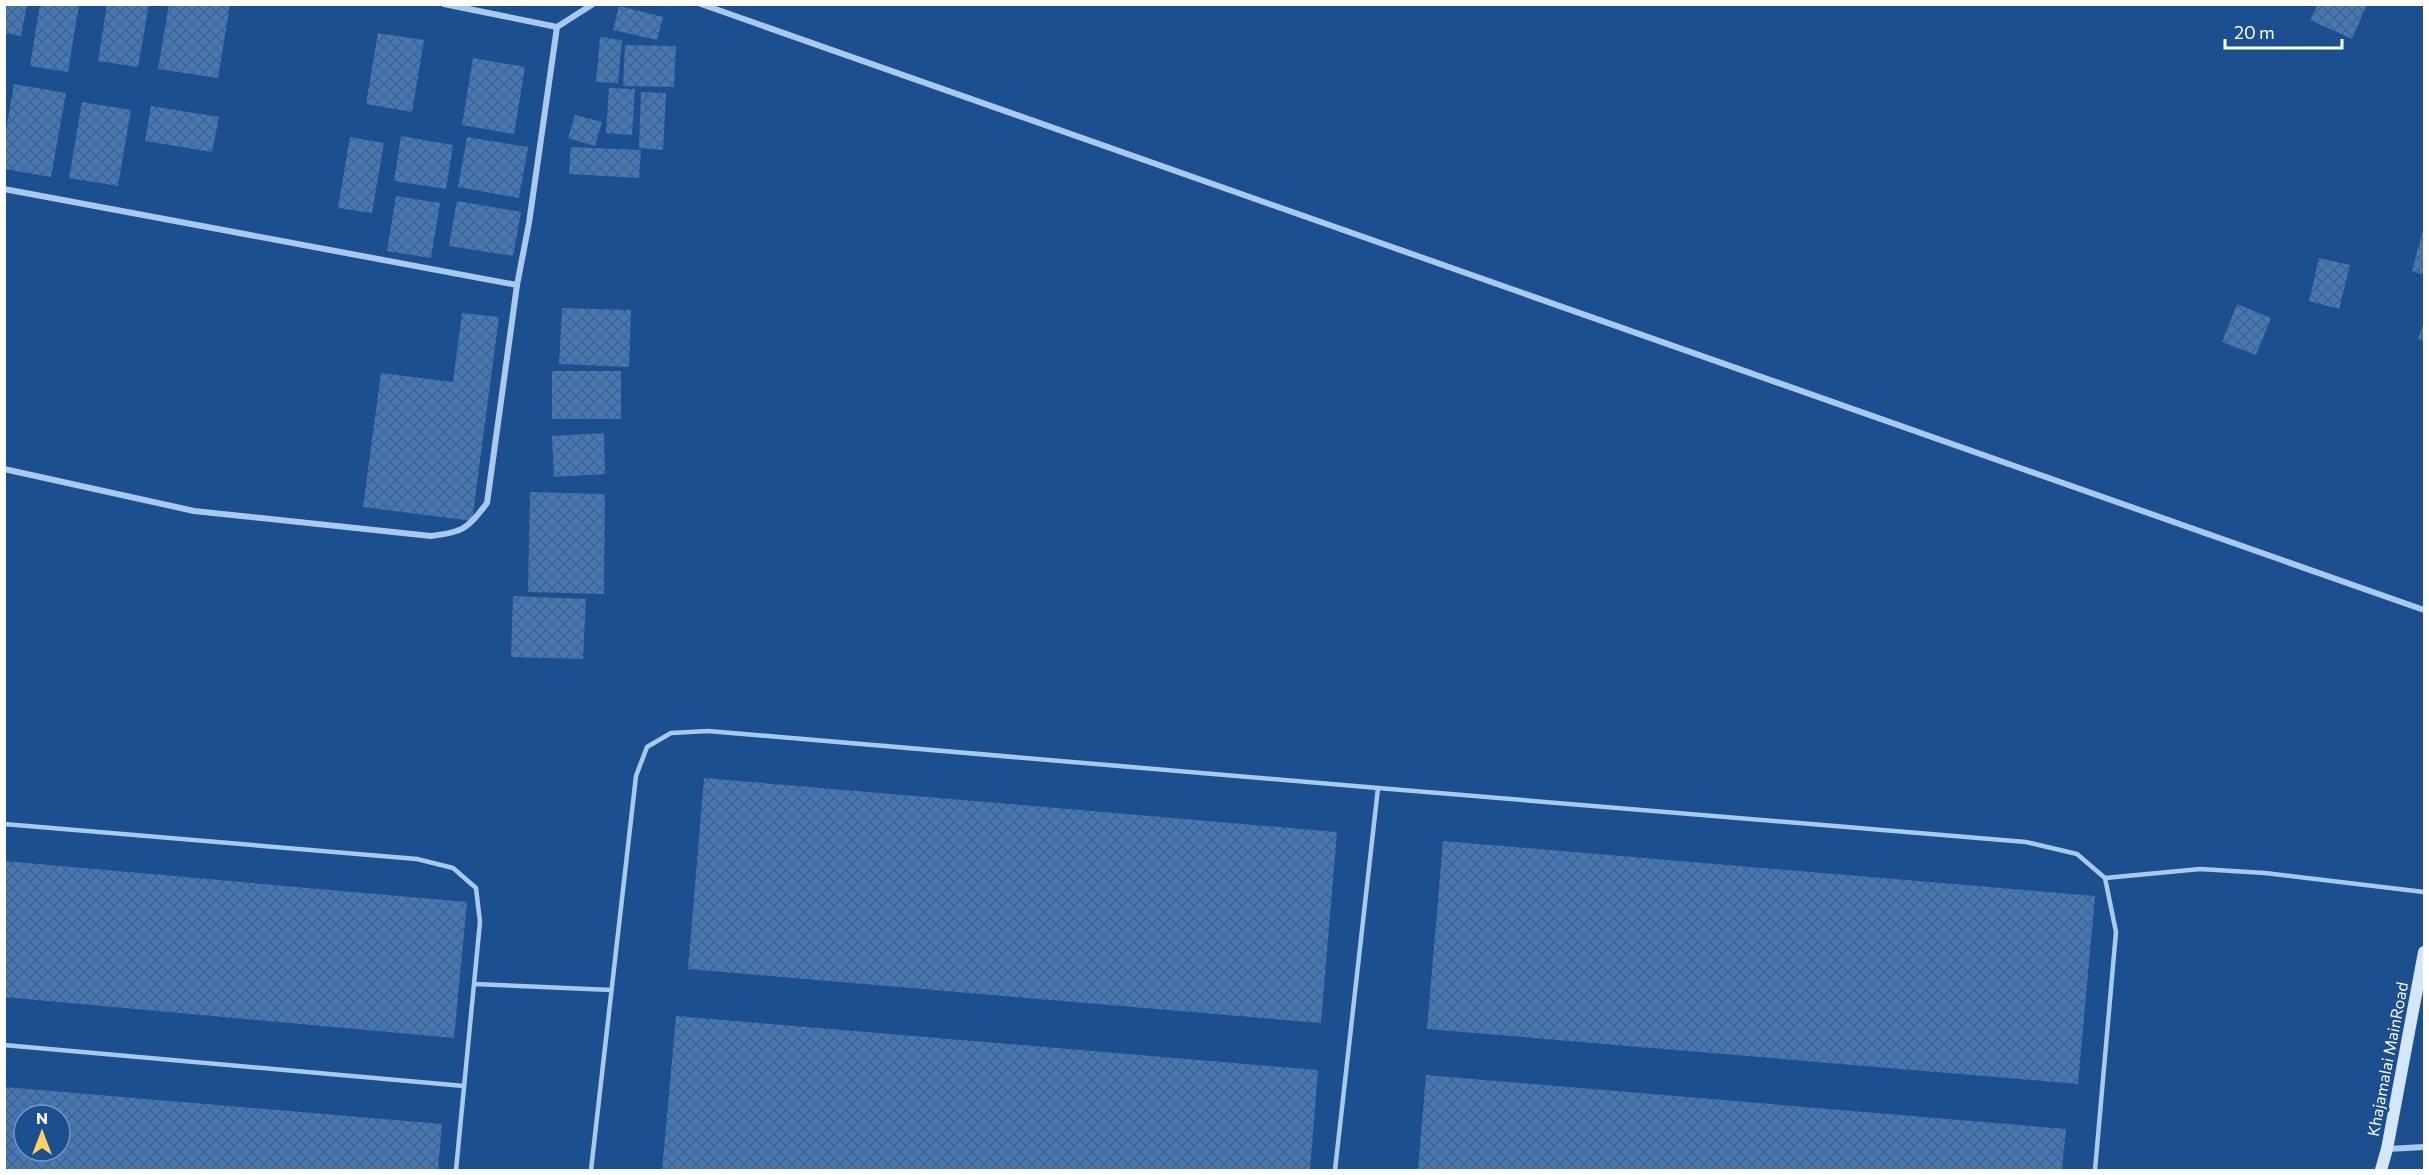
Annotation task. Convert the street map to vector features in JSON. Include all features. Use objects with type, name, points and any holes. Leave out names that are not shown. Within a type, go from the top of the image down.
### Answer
[{"type":"main road","name":"Khajamalai MainRoad","points":[[2381,1170],[2387,1149],[2424,952]]},
{"type":"street","points":[[444,4],[557,27],[593,4]]},
{"type":"street","points":[[701,4],[1064,130],[1984,458],[2424,610]]},
{"type":"street","points":[[4,469],[194,511],[431,537],[456,533],[472,522],[487,503],[517,285],[529,223],[557,27]]},
{"type":"street","points":[[4,189],[517,285]]},
{"type":"street","points":[[2387,1149],[2424,1147]]},
{"type":"lane","points":[[591,1170],[636,776],[647,747],[671,734],[720,732],[2026,842],[2077,854],[2105,878],[2116,932],[2095,1170]]},
{"type":"lane","points":[[1335,1170],[1378,788]]},
{"type":"lane","points":[[4,824],[417,859],[453,868],[476,888],[480,922],[456,1170]]},
{"type":"lane","points":[[2105,878],[2200,869],[2265,873],[2424,892]]},
{"type":"lane","points":[[474,984],[611,990]]},
{"type":"lane","points":[[4,1045],[464,1086]]},
{"type":"building","points":[[40,4],[79,4],[68,72],[30,66]]},
{"type":"building","points":[[107,4],[149,4],[138,67],[98,61]]},
{"type":"building","points":[[169,4],[230,4],[218,78],[158,69]]},
{"type":"building","points":[[2318,4],[2367,4],[2352,39],[2310,20]]},
{"type":"building","points":[[4,5],[27,5],[21,36],[4,33]]},
{"type":"building","points":[[619,6],[663,17],[657,40],[613,30]]},
{"type":"building","points":[[378,33],[424,40],[412,112],[366,104]]},
{"type":"building","points":[[600,37],[622,40],[618,83],[596,82]]},
{"type":"building","points":[[625,45],[676,46],[674,87],[623,86]]},
{"type":"building","points":[[473,58],[525,67],[514,134],[462,125]]},
{"type":"building","points":[[14,84],[66,93],[51,177],[4,169],[4,142]]},
{"type":"building","points":[[609,88],[635,89],[632,135],[606,133]]},
{"type":"building","points":[[641,92],[666,93],[663,150],[639,148]]},
{"type":"building","points":[[82,102],[131,110],[118,186],[69,178]]},
{"type":"building","points":[[151,106],[219,117],[212,152],[145,141]]},
{"type":"building","points":[[575,115],[602,122],[595,146],[568,138]]},
{"type":"building","points":[[401,136],[453,145],[446,189],[394,181]]},
{"type":"building","points":[[350,137],[384,143],[372,213],[338,208]]},
{"type":"building","points":[[467,137],[528,147],[519,198],[458,187]]},
{"type":"building","points":[[571,147],[641,150],[639,178],[569,174]]},
{"type":"building","points":[[396,196],[440,203],[431,258],[387,251]]},
{"type":"building","points":[[457,201],[521,212],[513,256],[449,246]]},
{"type":"building","points":[[2424,226],[2424,275],[2412,271]]},
{"type":"building","points":[[2319,258],[2350,265],[2339,309],[2309,301]]},
{"type":"building","points":[[2237,304],[2271,318],[2256,355],[2222,342]]},
{"type":"building","points":[[562,308],[631,310],[629,367],[559,364]]},
{"type":"building","points":[[462,313],[499,317],[472,521],[363,507],[381,373],[453,382]]},
{"type":"building","points":[[2424,322],[2424,341],[2418,339]]},
{"type":"building","points":[[552,371],[621,371],[621,419],[552,419]]},
{"type":"building","points":[[604,433],[605,474],[554,477],[552,436]]},
{"type":"building","points":[[530,492],[605,494],[604,594],[528,592]]},
{"type":"building","points":[[513,596],[586,599],[583,659],[511,657]]},
{"type":"building","points":[[704,778],[1337,832],[1321,1023],[688,969]]},
{"type":"building","points":[[1443,841],[2095,896],[2078,1084],[1427,1029]]},
{"type":"building","points":[[4,861],[467,902],[454,1038],[4,997]]},
{"type":"building","points":[[676,1016],[1318,1070],[1310,1170],[662,1170]]},
{"type":"building","points":[[1426,1075],[2066,1129],[2062,1170],[1418,1170]]},
{"type":"building","points":[[4,1087],[442,1124],[438,1170],[4,1170]]}]
